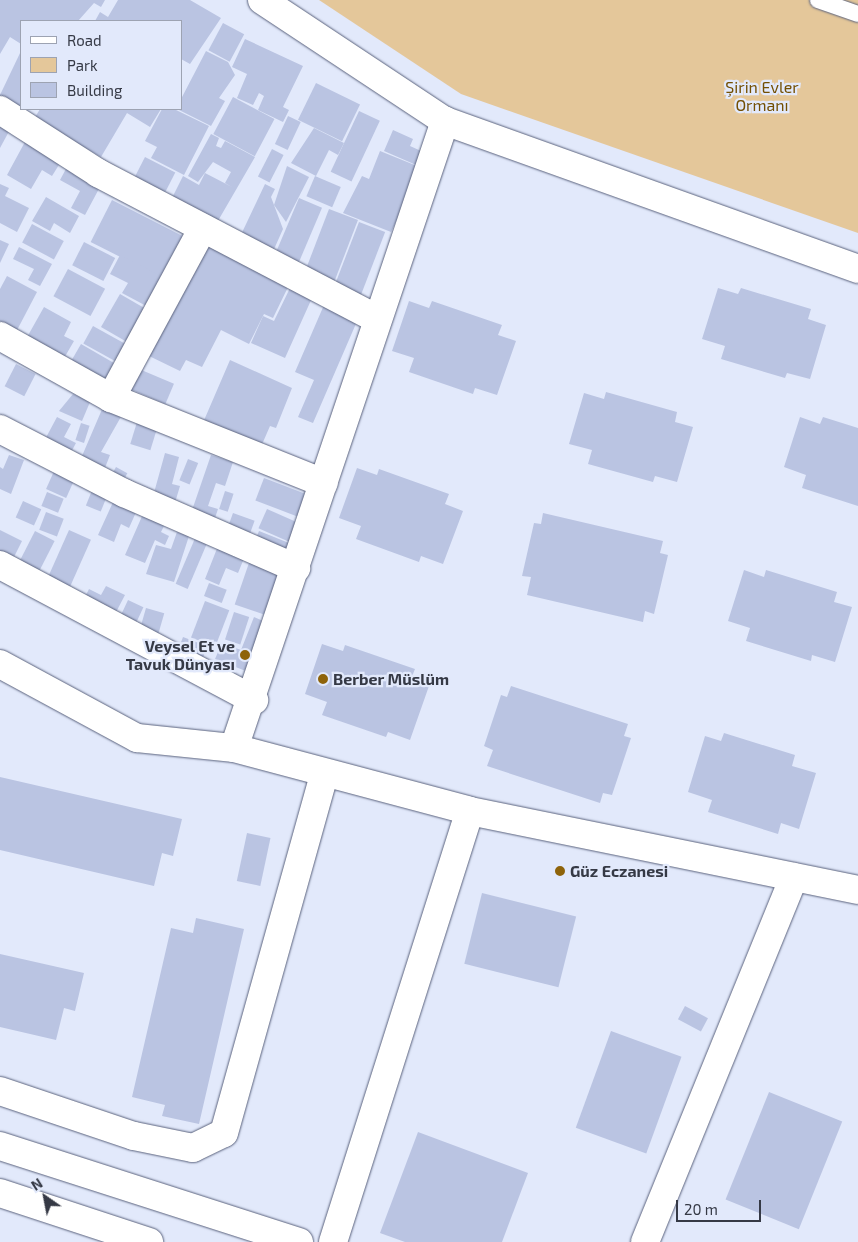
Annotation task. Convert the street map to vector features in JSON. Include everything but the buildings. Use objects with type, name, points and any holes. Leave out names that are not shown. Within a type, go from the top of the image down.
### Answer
[{"type":"street","points":[[262,0],[445,121],[858,269]]},
{"type":"street","points":[[0,110],[98,172],[375,318]]},
{"type":"street","points":[[234,748],[254,700],[324,484],[375,318],[445,121]]},
{"type":"street","points":[[111,398],[203,228]]},
{"type":"street","points":[[0,336],[111,398],[324,484]]},
{"type":"street","points":[[0,429],[107,485],[296,568]]},
{"type":"street","points":[[0,565],[254,700]]},
{"type":"street","points":[[0,664],[138,738],[234,748],[324,776],[470,811],[858,890]]},
{"type":"street","points":[[0,1092],[134,1136],[193,1148],[224,1132],[324,776]]},
{"type":"street","points":[[332,1242],[470,811]]},
{"type":"street","points":[[645,1242],[794,877]]},
{"type":"street","points":[[0,1146],[298,1242]]},
{"type":"street","points":[[0,1193],[149,1242]]},
{"type":"lane","points":[[818,0],[858,14]]},
{"type":"green space","name":"Şirin Evler Ormanı","points":[[319,0],[858,0],[858,233],[461,94]]},
{"type":"place","name":"Veysel Et ve Tavuk Dünyası","points":[[245,655]]},
{"type":"place","name":"Berber Müslüm","points":[[323,679]]},
{"type":"place","name":"Güz Eczanesi","points":[[560,871]]}]
